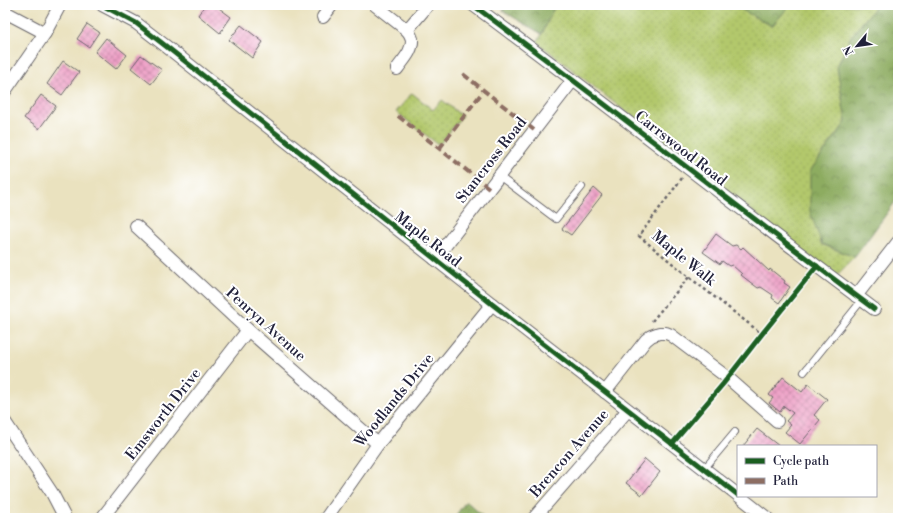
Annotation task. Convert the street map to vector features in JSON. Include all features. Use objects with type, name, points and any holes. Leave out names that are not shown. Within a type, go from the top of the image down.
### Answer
[{"type":"street","points":[[5,91],[45,33],[60,5]]},
{"type":"street","name":"Maple Road","points":[[102,5],[136,23],[168,47],[492,304],[737,494]]},
{"type":"street","points":[[323,17],[332,5]]},
{"type":"street","points":[[376,5],[407,30],[412,39],[408,55],[397,69]]},
{"type":"street","points":[[407,30],[428,5]]},
{"type":"street","name":"Carrswood Road","points":[[473,5],[874,309]]},
{"type":"street","points":[[5,12],[45,33]]},
{"type":"street","name":"Stancross Road","points":[[435,259],[573,80]]},
{"type":"street","name":"Penryn Avenue","points":[[136,226],[248,330],[378,444]]},
{"type":"street","points":[[859,298],[898,242]]},
{"type":"street","name":"Woodlands Drive","points":[[326,518],[378,444],[492,304]]},
{"type":"street","name":"Emsworth Drive","points":[[102,518],[248,330]]},
{"type":"street","points":[[605,392],[646,340],[654,335],[666,333],[676,338],[728,378],[777,421]]},
{"type":"street","name":"Brencon Avenue","points":[[534,518],[628,410]]},
{"type":"street","points":[[5,422],[52,493],[65,518]]},
{"type":"street","name":"Maple Road","points":[[740,497],[767,518]]},
{"type":"lane","points":[[499,176],[556,220],[582,187]]},
{"type":"lane","points":[[804,372],[859,298]]},
{"type":"lane","points":[[704,469],[735,432]]},
{"type":"path","points":[[654,335],[649,324],[689,278]]},
{"type":"path","points":[[757,340],[767,327]]},
{"type":"green space","points":[[506,5],[555,5],[542,34],[503,11]]},
{"type":"green space","points":[[555,5],[733,5],[772,26],[790,5],[877,5],[850,38],[837,67],[846,122],[810,171],[821,244],[855,257],[837,275],[828,271],[537,42]]},
{"type":"green space","points":[[733,5],[790,5],[772,26]]},
{"type":"green space","points":[[877,5],[898,5],[898,198],[855,257],[822,244],[810,212],[810,171],[846,122],[837,67],[850,38]]},
{"type":"green space","points":[[412,93],[433,110],[442,100],[462,116],[439,145],[396,112]]},
{"type":"green space","points":[[466,501],[485,518],[454,518]]},
{"type":"building","points":[[205,5],[215,5],[231,17],[220,33],[198,15]]},
{"type":"building","points":[[87,24],[99,32],[89,47],[77,39]]},
{"type":"building","points":[[241,25],[263,42],[252,58],[229,40]]},
{"type":"building","points":[[106,38],[127,55],[116,69],[95,52]]},
{"type":"building","points":[[141,55],[162,70],[151,84],[131,68]]},
{"type":"building","points":[[63,61],[79,72],[62,95],[47,84]]},
{"type":"building","points":[[41,95],[56,106],[39,129],[24,118]]},
{"type":"building","points":[[594,188],[602,195],[571,235],[562,229]]},
{"type":"building","points":[[716,234],[732,246],[736,245],[741,249],[743,247],[769,271],[770,269],[785,281],[784,283],[790,287],[779,303],[772,298],[773,295],[761,287],[758,288],[741,275],[742,274],[732,265],[729,266],[722,261],[720,264],[703,252]]},
{"type":"building","points":[[783,377],[802,392],[808,384],[827,399],[814,415],[820,420],[800,444],[785,432],[791,425],[786,421],[793,413],[784,406],[780,412],[769,403],[773,398],[769,395]]},
{"type":"building","points":[[757,429],[778,445],[744,445]]},
{"type":"building","points":[[645,459],[660,472],[642,495],[626,483]]},
{"type":"marked path","points":[[463,74],[534,130]]},
{"type":"marked path","points":[[439,149],[484,90]]},
{"type":"marked path","points":[[398,116],[489,188]]},
{"type":"cycle path","points":[[102,5],[136,23],[492,304],[737,494]]},
{"type":"cycle path","points":[[473,5],[874,309]]},
{"type":"cycle path","points":[[672,444],[723,384],[817,266]]}]
